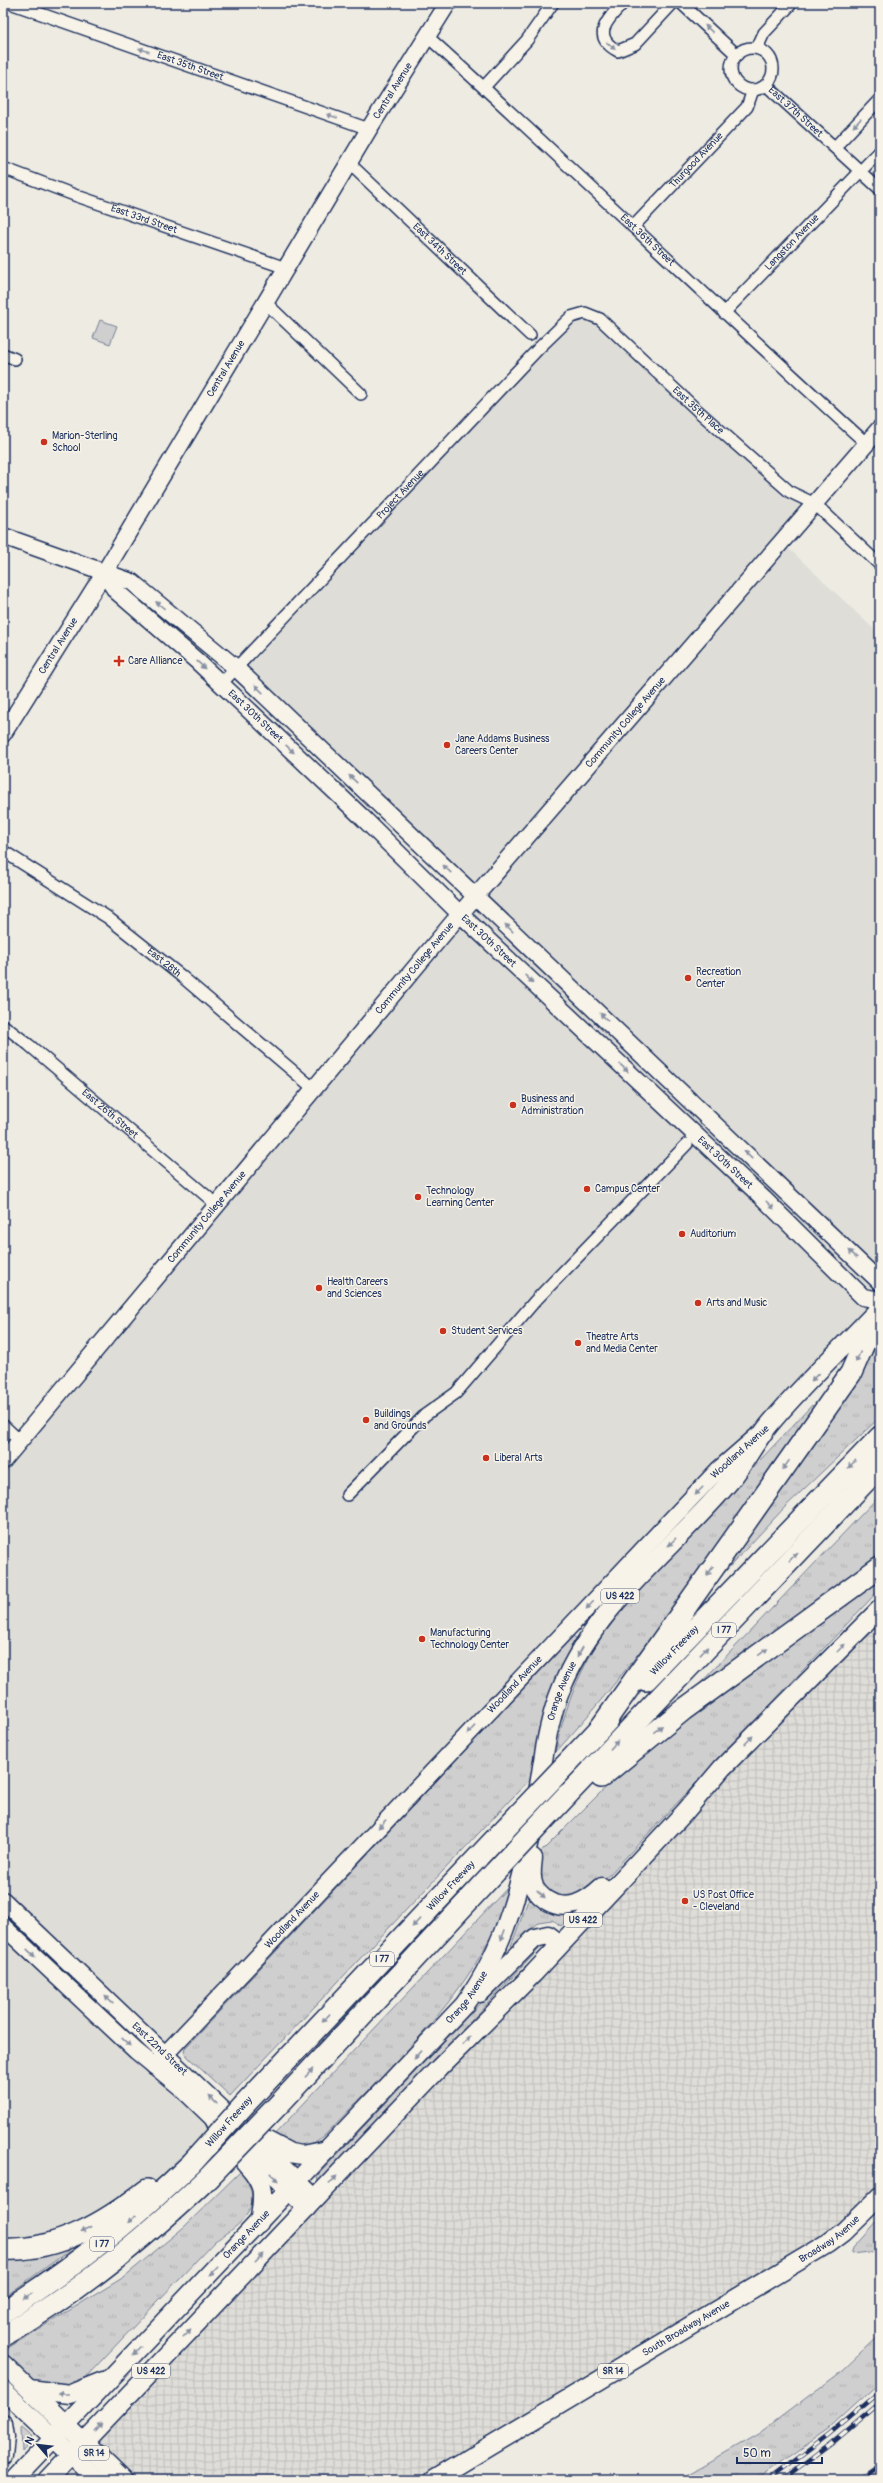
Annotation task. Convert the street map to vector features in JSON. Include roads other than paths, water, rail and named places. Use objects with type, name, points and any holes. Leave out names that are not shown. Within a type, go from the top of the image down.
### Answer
[{"type":"highway","points":[[599,1730],[851,1373],[880,1305]]},
{"type":"highway","name":"Willow Freeway","points":[[188,2161],[245,2104],[575,1755],[880,1437]]},
{"type":"highway","name":"I 77","points":[[9,2333],[114,2261],[208,2178],[337,2043],[412,1973],[493,1880],[880,1466]]},
{"type":"highway","points":[[567,1802],[655,1731],[880,1567]]},
{"type":"highway","points":[[3,2249],[43,2246],[72,2236],[133,2201],[188,2161]]},
{"type":"highway","name":"I 77","points":[[3,2312],[97,2248],[130,2221],[188,2161]]},
{"type":"main road","name":"Woodland Avenue","points":[[768,1426],[880,1305]]},
{"type":"main road","name":"Orange Avenue","points":[[14,2480],[451,2020],[483,1977],[500,1944],[520,1880],[536,1802],[545,1746],[555,1707],[580,1651],[617,1600],[732,1480],[768,1426]]},
{"type":"main road","name":"US 422","points":[[48,2480],[560,1944],[684,1813],[722,1768],[880,1609]]},
{"type":"main road","points":[[536,1802],[532,1874],[534,1886],[540,1895],[551,1902],[562,1906],[573,1906],[592,1897],[676,1809],[722,1768]]},
{"type":"main road","points":[[451,2020],[500,1975],[535,1938],[548,1935],[560,1944]]},
{"type":"main road","points":[[215,2121],[237,2153],[259,2179],[263,2199],[259,2223]]},
{"type":"main road","points":[[241,2127],[290,2153],[302,2155],[327,2150]]},
{"type":"main road","name":"Broadway Avenue","points":[[794,2264],[843,2232],[880,2196]]},
{"type":"main road","name":"South Broadway Avenue","points":[[433,2480],[794,2264]]},
{"type":"main road","points":[[3,2364],[66,2425]]},
{"type":"main road","points":[[29,2389],[70,2394],[113,2376]]},
{"type":"main road","points":[[3,2390],[71,2456]]},
{"type":"main road","points":[[3,2424],[5,2437],[3,2456]]},
{"type":"main road","name":"SR 14","points":[[66,2425],[123,2480]]},
{"type":"main road","name":"SR 14","points":[[71,2456],[98,2480]]},
{"type":"street","name":"East 35th Street","points":[[10,3],[369,129]]},
{"type":"street","name":"Central Avenue","points":[[3,734],[104,573],[369,129],[448,3]]},
{"type":"street","points":[[484,87],[527,40],[553,3]]},
{"type":"street","points":[[623,3],[605,23],[603,33],[608,44],[618,51],[635,44],[673,3]]},
{"type":"street","points":[[681,3],[737,55]]},
{"type":"street","points":[[766,85],[753,90],[743,87],[734,80],[732,64],[737,55],[746,49],[757,48],[764,33],[792,3]]},
{"type":"street","name":"East 36th Street","points":[[428,37],[484,87],[724,313],[867,444]]},
{"type":"street","name":"East 37th Street","points":[[757,48],[767,54],[773,63],[773,74],[766,85],[880,188]]},
{"type":"street","name":"Thurgood Avenue","points":[[633,227],[747,106],[753,90]]},
{"type":"street","points":[[835,147],[880,99]]},
{"type":"street","name":"Langston Avenue","points":[[724,313],[880,151]]},
{"type":"street","name":"East 34th Street","points":[[349,163],[530,335]]},
{"type":"street","name":"East 33rd Street","points":[[3,168],[77,196],[286,268]]},
{"type":"street","points":[[266,302],[361,394]]},
{"type":"street","name":"East 35th Place","points":[[585,313],[600,319],[693,407],[790,492],[815,504]]},
{"type":"street","name":"Project Avenue","points":[[221,684],[235,667],[539,348],[571,317],[585,313]]},
{"type":"street","points":[[3,354],[15,359]]},
{"type":"street","name":"Community College Avenue","points":[[3,1461],[216,1204],[476,895],[880,428]]},
{"type":"street","points":[[815,504],[880,565]]},
{"type":"street","name":"East 30th Street","points":[[3,536],[132,582],[235,667],[476,895],[880,1282]]},
{"type":"street","name":"East 30th Street","points":[[104,573],[116,591],[221,684],[362,817],[460,914],[764,1199],[863,1297],[880,1305]]},
{"type":"street","name":"East 28th","points":[[3,851],[107,917],[185,980],[313,1088]]},
{"type":"street","name":"East 26th Street","points":[[3,1026],[29,1045],[216,1204]]},
{"type":"street","points":[[347,1495],[425,1415],[456,1393],[535,1301],[687,1144]]},
{"type":"street","points":[[3,1425],[20,1440]]},
{"type":"street","name":"Woodland Avenue","points":[[154,2066],[718,1470],[768,1426]]},
{"type":"street","name":"East 22nd Street","points":[[3,1900],[241,2127],[293,2186]]},
{"type":"street","name":"East 22nd Street","points":[[3,1926],[215,2121],[293,2186],[311,2203]]},
{"type":"railway","points":[[769,2480],[829,2435],[880,2392]]},
{"type":"railway","points":[[783,2480],[831,2444],[880,2403]]},
{"type":"railway","points":[[860,2480],[880,2466]]},
{"type":"place","name":"Marion-Sterling School","points":[[44,442]]},
{"type":"place","name":"Care Alliance","points":[[119,661]]},
{"type":"place","name":"Jane Addams Business Careers Center","points":[[447,745]]},
{"type":"place","name":"Recreation Center","points":[[688,978]]},
{"type":"place","name":"Business and Administration","points":[[513,1105]]},
{"type":"place","name":"Campus Center","points":[[587,1189]]},
{"type":"place","name":"Technology Learning Center","points":[[418,1197]]},
{"type":"place","name":"Auditorium","points":[[682,1234]]},
{"type":"place","name":"Health Careers and Sciences","points":[[319,1288]]},
{"type":"place","name":"Arts and Music","points":[[698,1303]]},
{"type":"place","name":"Student Services","points":[[443,1331]]},
{"type":"place","name":"Theatre Arts and Media Center","points":[[578,1343]]},
{"type":"place","name":"Buildings and Grounds","points":[[366,1420]]},
{"type":"place","name":"Liberal Arts","points":[[486,1458]]},
{"type":"place","name":"Manufacturing Technology Center","points":[[422,1639]]},
{"type":"place","name":"US Post Office - Cleveland","points":[[685,1901]]}]
